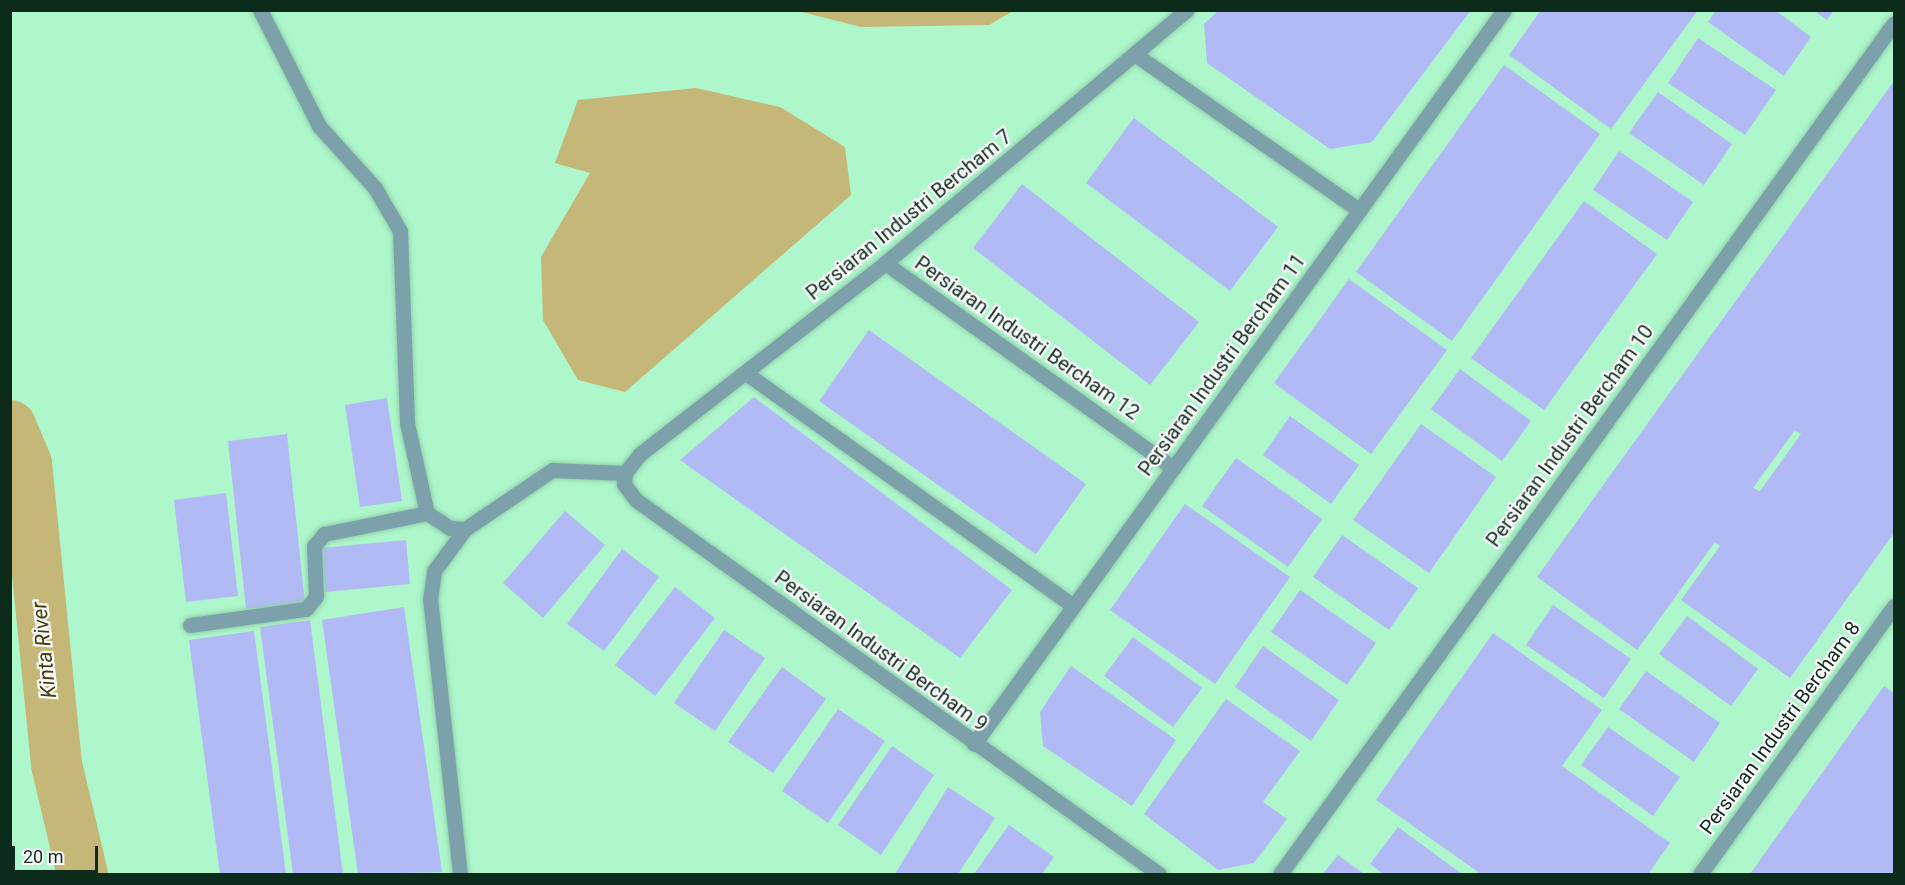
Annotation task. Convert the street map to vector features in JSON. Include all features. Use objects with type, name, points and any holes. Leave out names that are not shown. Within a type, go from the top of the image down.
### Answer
[{"type":"street","points":[[260,10],[319,126],[375,188],[400,231],[407,423],[427,513],[450,528],[465,529]]},
{"type":"street","name":"Persiaran Industri Bercham 7","points":[[625,473],[652,446],[747,374],[885,263],[1187,10]]},
{"type":"street","name":"Persiaran Industri Bercham 11","points":[[974,744],[1504,10]]},
{"type":"street","name":"Persiaran Industri Bercham 10","points":[[1280,874],[1894,23]]},
{"type":"street","points":[[1136,55],[1359,210]]},
{"type":"street","name":"Persiaran Industri Bercham 12","points":[[885,263],[1173,468]]},
{"type":"street","points":[[747,374],[1073,606]]},
{"type":"street","points":[[460,874],[430,600],[438,564],[465,529],[552,470],[625,473]]},
{"type":"street","name":"Persiaran Industri Bercham 9","points":[[625,473],[628,493],[636,500],[1158,874]]},
{"type":"street","points":[[190,626],[306,609],[316,596],[314,546],[324,534],[427,513]]},
{"type":"street","name":"Persiaran Industri Bercham 8","points":[[1700,874],[1894,606]]},
{"type":"shaded area","points":[[798,11],[1013,11],[989,25],[861,27]]},
{"type":"shaded area","points":[[696,88],[780,107],[845,147],[851,195],[625,392],[578,380],[543,320],[541,257],[590,173],[555,163],[578,100]]},
{"type":"building","points":[[1219,10],[1471,10],[1372,142],[1330,149],[1207,63],[1204,24]]},
{"type":"building","points":[[1541,10],[1698,10],[1611,129],[1509,55]]},
{"type":"building","points":[[1716,10],[1775,10],[1811,37],[1784,76],[1708,22]]},
{"type":"building","points":[[1813,10],[1834,10],[1827,20]]},
{"type":"building","points":[[1698,38],[1776,90],[1745,135],[1668,83]]},
{"type":"building","points":[[1504,65],[1600,134],[1452,341],[1356,272]]},
{"type":"building","points":[[1894,81],[1894,533],[1790,678],[1681,600],[1720,546],[1715,542],[1637,650],[1537,577]],"holes":[[[1795,430],[1801,434],[1760,491],[1753,488]]]},
{"type":"building","points":[[1658,92],[1732,144],[1704,185],[1629,133]]},
{"type":"building","points":[[1134,118],[1278,227],[1230,291],[1086,183]]},
{"type":"building","points":[[1619,151],[1693,202],[1667,240],[1593,190]]},
{"type":"building","points":[[1022,184],[1199,322],[1150,385],[973,248]]},
{"type":"building","points":[[1584,201],[1657,254],[1544,410],[1471,358]]},
{"type":"building","points":[[1349,279],[1447,350],[1371,454],[1274,383]]},
{"type":"building","points":[[869,330],[1086,484],[1036,554],[819,401]]},
{"type":"building","points":[[1460,369],[1531,421],[1502,461],[1431,409]]},
{"type":"building","points":[[754,397],[1012,590],[960,658],[680,460]]},
{"type":"building","points":[[387,398],[402,501],[360,507],[345,405]]},
{"type":"building","points":[[1290,416],[1359,465],[1331,504],[1263,455]]},
{"type":"building","points":[[1421,424],[1496,477],[1429,573],[1353,520]]},
{"type":"building","points":[[287,434],[305,603],[246,609],[228,441]]},
{"type":"building","points":[[1236,458],[1322,519],[1288,567],[1202,506]]},
{"type":"building","points":[[226,493],[238,596],[186,602],[174,500]]},
{"type":"building","points":[[1185,504],[1290,577],[1215,684],[1110,610]]},
{"type":"building","points":[[565,511],[605,545],[543,618],[503,583]]},
{"type":"building","points":[[1342,535],[1418,588],[1389,630],[1313,577]]},
{"type":"building","points":[[406,540],[410,584],[325,592],[321,548]]},
{"type":"building","points":[[622,549],[659,577],[604,651],[567,624]]},
{"type":"building","points":[[675,587],[715,618],[655,696],[615,665]]},
{"type":"building","points":[[1300,590],[1376,643],[1347,685],[1271,632]]},
{"type":"building","points":[[1553,605],[1631,659],[1604,698],[1526,645]]},
{"type":"building","points":[[404,607],[442,872],[358,874],[322,620]]},
{"type":"building","points":[[1687,616],[1758,669],[1731,706],[1659,654]]},
{"type":"building","points":[[310,620],[343,874],[293,874],[260,627]]},
{"type":"building","points":[[724,630],[765,658],[715,731],[674,703]]},
{"type":"building","points":[[254,631],[286,874],[220,874],[189,640]]},
{"type":"building","points":[[1493,633],[1602,710],[1562,766],[1670,843],[1648,874],[1481,874],[1376,800]]},
{"type":"building","points":[[1133,637],[1202,688],[1173,727],[1104,676]]},
{"type":"building","points":[[1263,646],[1339,700],[1311,741],[1235,687]]},
{"type":"building","points":[[1071,666],[1176,740],[1132,806],[1043,746],[1040,712]]},
{"type":"building","points":[[782,667],[826,699],[773,773],[728,742]]},
{"type":"building","points":[[1646,671],[1720,723],[1694,762],[1619,709]]},
{"type":"building","points":[[1884,686],[1894,693],[1894,874],[1750,874]]},
{"type":"building","points":[[1226,699],[1300,751],[1263,802],[1287,819],[1254,863],[1218,870],[1144,814]]},
{"type":"building","points":[[838,709],[885,741],[828,823],[782,791]]},
{"type":"building","points":[[1608,727],[1680,777],[1653,816],[1581,765]]},
{"type":"building","points":[[892,746],[934,775],[881,855],[838,825]]},
{"type":"building","points":[[948,787],[995,818],[958,874],[895,874]]},
{"type":"building","points":[[1009,825],[1054,857],[1042,874],[974,874]]},
{"type":"building","points":[[1398,827],[1462,874],[1383,874],[1370,864]]},
{"type":"building","points":[[1338,855],[1364,874],[1323,874]]},
{"type":"waterway","name":"Kinta River","points":[[10,425],[26,463],[56,764],[82,874]]}]
